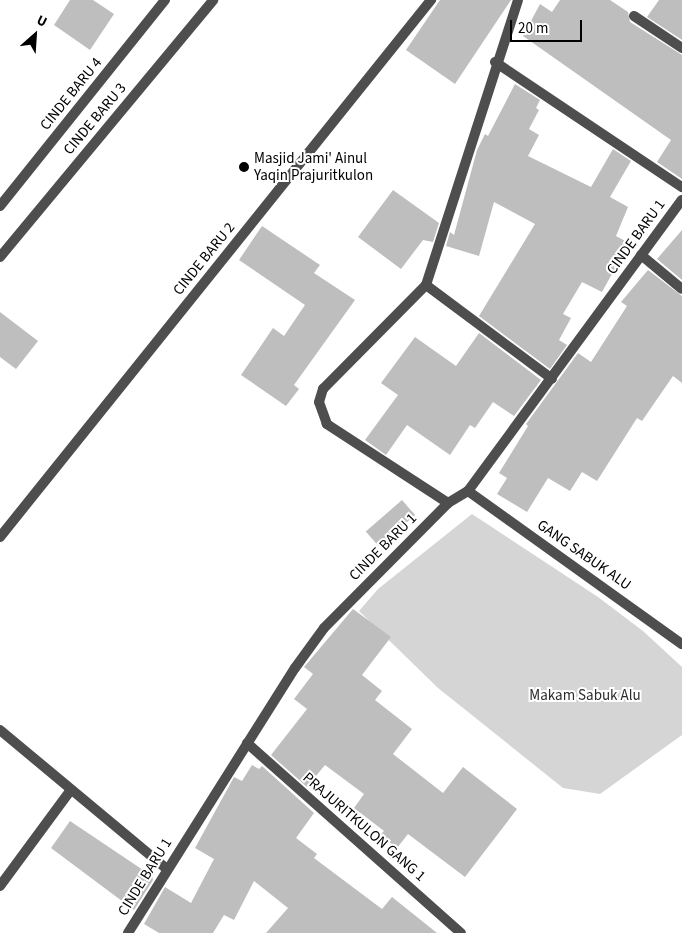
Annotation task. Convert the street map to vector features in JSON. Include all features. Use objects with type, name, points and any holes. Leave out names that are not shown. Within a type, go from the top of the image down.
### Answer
[{"type":"street","name":"CINDE BARU 4","points":[[0,206],[165,0]]},
{"type":"street","name":"CINDE BARU 3","points":[[0,257],[213,0]]},
{"type":"street","name":"CINDE BARU 2","points":[[0,537],[431,0]]},
{"type":"street","points":[[448,503],[327,424],[320,402],[323,389],[426,285],[495,62],[518,0]]},
{"type":"street","points":[[634,16],[682,48]]},
{"type":"street","points":[[495,62],[682,186]]},
{"type":"street","name":"CINDE BARU 1","points":[[128,933],[247,743],[324,628],[448,503],[468,491],[682,200]]},
{"type":"street","points":[[641,255],[682,289]]},
{"type":"street","points":[[426,285],[552,379]]},
{"type":"street","name":"GANG SABUK ALU","points":[[468,491],[682,644]]},
{"type":"street","points":[[0,730],[70,791],[167,870]]},
{"type":"street","name":"PRAJURITKULON GANG 1","points":[[247,743],[461,933]]},
{"type":"street","points":[[0,886],[70,791]]},
{"type":"green space","name":"Makam Sabuk Alu","points":[[472,514],[598,597],[643,631],[682,667],[682,735],[600,794],[563,788],[438,688],[359,611],[378,589]]},
{"type":"building","points":[[70,0],[93,0],[114,14],[90,50],[54,25]]},
{"type":"building","points":[[440,0],[511,0],[455,84],[406,50]]},
{"type":"building","points":[[560,0],[610,0],[628,12],[630,22],[682,55],[682,179],[657,162],[671,140],[523,36],[540,4],[552,12]]},
{"type":"building","points":[[659,0],[682,0],[682,40],[647,17]]},
{"type":"building","points":[[515,84],[540,100],[536,108],[539,110],[529,129],[539,135],[528,156],[591,187],[613,149],[631,161],[610,197],[628,207],[616,236],[629,243],[602,292],[582,282],[563,314],[571,318],[559,340],[567,345],[550,369],[479,316],[535,224],[494,202],[479,256],[446,246],[450,232],[454,235],[477,150],[485,134],[488,136]]},
{"type":"building","points":[[393,190],[439,223],[433,242],[423,240],[401,269],[358,237]]},
{"type":"building","points":[[262,226],[320,265],[314,273],[355,300],[294,385],[299,389],[286,406],[241,375],[273,328],[284,336],[305,305],[239,260]]},
{"type":"building","points":[[682,230],[682,280],[657,259]]},
{"type":"building","points":[[648,270],[682,296],[682,383],[673,376],[642,421],[637,418],[597,481],[582,472],[570,491],[548,478],[527,512],[497,494],[507,478],[499,473],[528,426],[526,424],[578,353],[591,362],[627,306],[621,302]]},
{"type":"building","points":[[0,312],[38,341],[16,369],[0,357]]},
{"type":"building","points":[[479,333],[541,380],[514,416],[493,402],[475,428],[470,425],[450,455],[407,425],[386,455],[365,440],[398,395],[381,383],[415,337],[456,366]]},
{"type":"building","points":[[402,500],[415,515],[379,547],[366,531]]},
{"type":"building","points":[[353,609],[391,637],[362,675],[382,691],[375,700],[412,729],[393,754],[443,793],[463,767],[517,809],[465,877],[408,834],[397,848],[380,835],[384,831],[354,808],[364,794],[325,765],[307,787],[271,755],[307,709],[294,699],[313,674],[304,667]]},
{"type":"building","points":[[252,765],[259,769],[262,766],[314,813],[296,838],[317,854],[314,858],[382,909],[392,897],[437,933],[266,933],[288,908],[254,881],[234,920],[224,915],[213,933],[159,933],[144,924],[165,887],[191,903],[214,859],[195,848],[234,777],[242,781]]},
{"type":"building","points":[[70,821],[152,876],[153,880],[134,910],[51,848]]},
{"type":"place","name":"Masjid Jami' Ainul Yaqin Prajuritkulon","points":[[244,167]]}]
